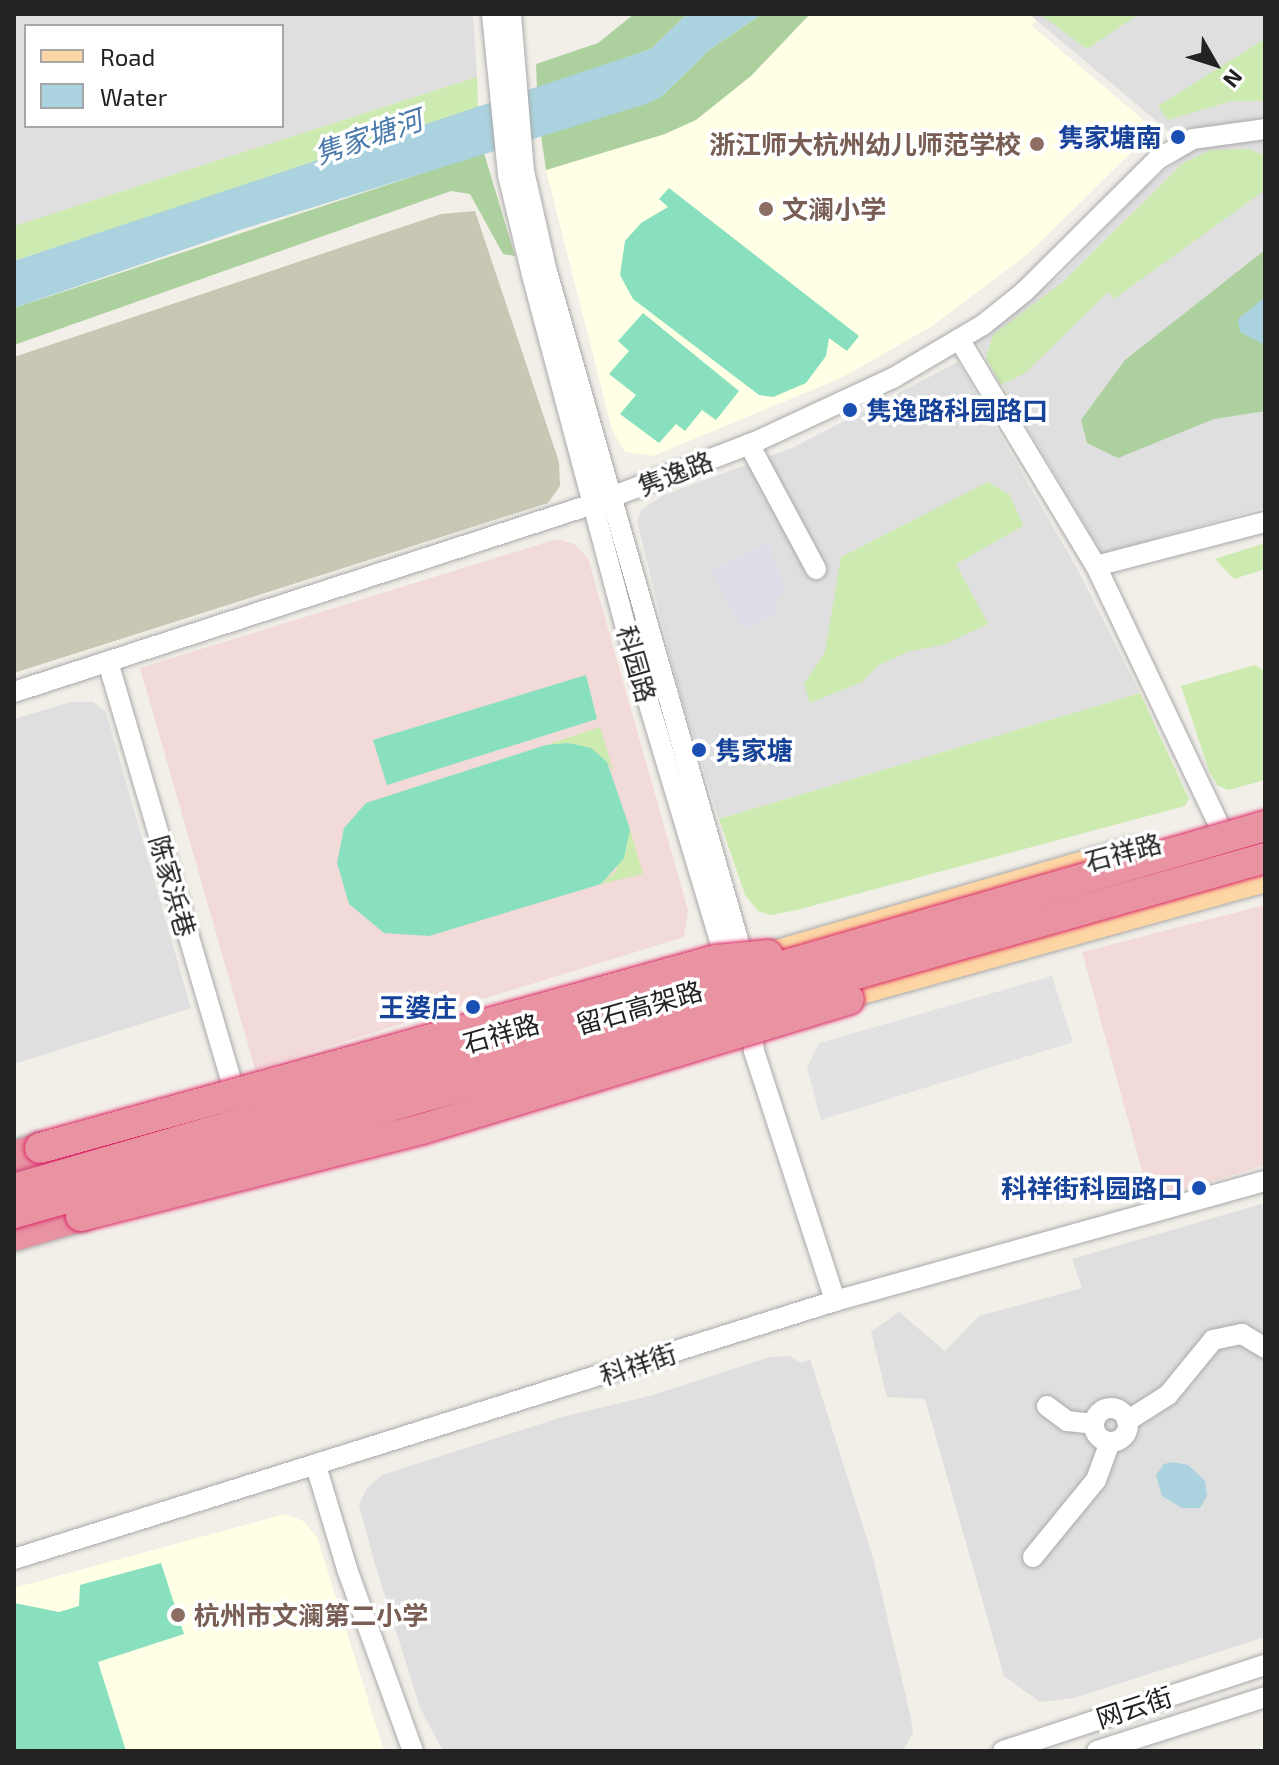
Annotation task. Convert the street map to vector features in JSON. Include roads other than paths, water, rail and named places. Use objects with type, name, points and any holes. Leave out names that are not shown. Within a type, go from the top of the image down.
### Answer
[{"type":"highway","name":"留石高架路","points":[[14,1189],[1265,826]]},
{"type":"highway","name":"留石高架路","points":[[14,1213],[1265,858]]},
{"type":"highway","points":[[14,1234],[422,1129],[1265,876]]},
{"type":"highway","points":[[27,1152],[716,960],[838,949]]},
{"type":"main road","name":"石祥路","points":[[14,1174],[736,965],[880,919],[1265,812]]},
{"type":"main road","points":[[14,1234],[283,1149],[1265,876]]},
{"type":"street","name":"科园路","points":[[492,14],[508,90],[514,156],[547,272],[602,501],[752,1020],[754,1051],[835,1301]]},
{"type":"street","name":"科园路","points":[[508,90],[511,14]]},
{"type":"street","name":"隽逸路","points":[[14,692],[602,501],[749,444],[893,378],[959,339],[1024,292],[1158,159],[1193,139],[1265,129]]},
{"type":"street","points":[[959,339],[1096,566],[1219,825]]},
{"type":"street","points":[[749,444],[816,569]]},
{"type":"street","points":[[1096,566],[1184,547],[1265,522]]},
{"type":"street","name":"陈家浜巷","points":[[108,662],[239,1109]]},
{"type":"street","name":"科祥街","points":[[14,1559],[835,1301],[1265,1181]]},
{"type":"street","points":[[1033,1557],[1096,1480],[1110,1442],[1125,1434],[1127,1421],[1168,1395],[1213,1340],[1242,1334],[1265,1348]]},
{"type":"street","points":[[1047,1406],[1067,1421],[1094,1424]]},
{"type":"street","points":[[1110,1442],[1096,1433],[1094,1424],[1102,1410],[1111,1407],[1127,1421]]},
{"type":"street","points":[[316,1466],[347,1569],[413,1751]]},
{"type":"street","name":"网云街","points":[[1003,1751],[1265,1665]]},
{"type":"street","name":"网云街","points":[[1097,1751],[1265,1697]]},
{"type":"water","points":[[687,14],[762,14],[709,50],[661,97],[646,104],[243,229],[14,308],[14,261],[651,49]]},
{"type":"water","points":[[1265,297],[1263,344],[1240,332],[1238,319]]},
{"type":"water","points":[[1164,1464],[1188,1465],[1205,1481],[1207,1496],[1200,1508],[1182,1508],[1162,1496],[1156,1475]]},
{"type":"place","name":"隽家塘南","points":[[1178,137]]},
{"type":"place","name":"浙江师大杭州幼儿师范学校","points":[[1037,144]]},
{"type":"place","name":"文澜小学","points":[[766,209]]},
{"type":"place","name":"隽逸路科园路口","points":[[850,410]]},
{"type":"place","name":"隽家塘","points":[[699,750]]},
{"type":"place","name":"王婆庄","points":[[473,1007]]},
{"type":"place","name":"科祥街科园路口","points":[[1199,1188]]},
{"type":"place","name":"杭州市文澜第二小学","points":[[178,1615]]},
{"type":"water label","name":"隽家塘河","points":[[368,136]]}]
